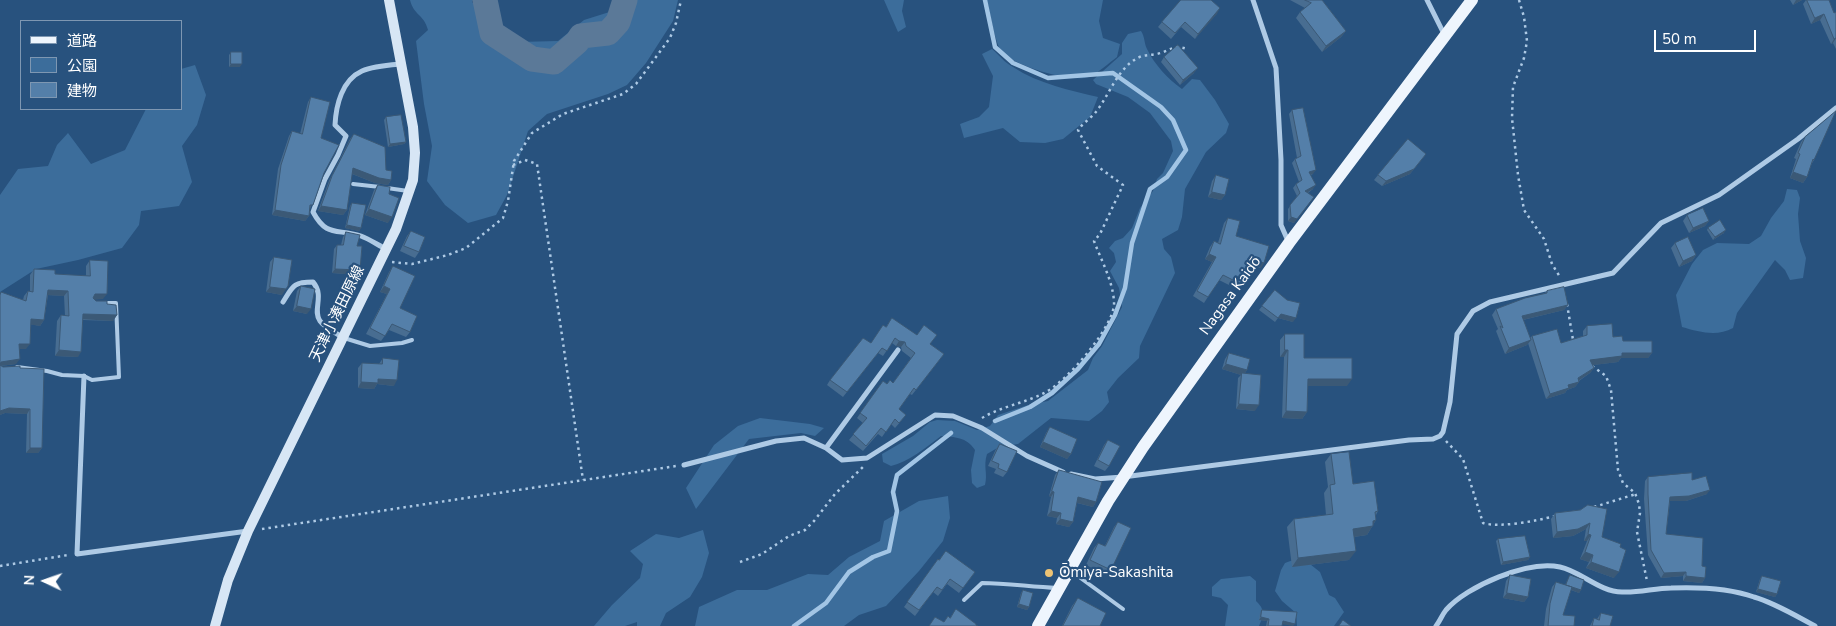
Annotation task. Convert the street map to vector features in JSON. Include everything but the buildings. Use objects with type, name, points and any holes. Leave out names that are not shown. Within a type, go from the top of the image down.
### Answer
[{"type":"main road","name":"天津小湊田原線","points":[[215,626],[228,580],[248,531],[270,482],[381,261],[396,229],[410,191],[414,166],[414,141],[389,0]]},
{"type":"main road","name":"Nagasa Kaidō","points":[[1038,626],[1123,477],[1289,244],[1472,0]]},
{"type":"street","points":[[1252,0],[1276,68],[1281,160],[1280,226],[1289,244]]},
{"type":"street","points":[[1427,0],[1445,36]]},
{"type":"street","points":[[386,249],[360,236],[338,232],[320,225],[313,212],[325,179],[346,136],[335,125],[336,112],[344,86],[362,71],[401,64]]},
{"type":"street","points":[[684,465],[776,441],[804,438],[826,448],[842,460],[865,458],[935,416],[953,416],[982,428],[1026,456],[1062,472],[1095,479],[1410,440],[1433,439],[1440,436],[1443,432],[1450,402],[1457,334],[1473,311],[1490,302],[1613,273],[1661,223],[1719,195],[1798,139],[1836,108]]},
{"type":"street","points":[[283,302],[291,288],[300,282],[313,282],[318,288],[317,312],[320,321],[344,338]]},
{"type":"street","points":[[826,448],[898,350]]},
{"type":"street","points":[[84,376],[78,554],[248,531]]},
{"type":"street","points":[[1436,626],[1446,610],[1465,594],[1489,580],[1533,567],[1560,567],[1614,591],[1671,588],[1740,593],[1755,597],[1816,626]]},
{"type":"lane","points":[[353,184],[410,191]]},
{"type":"lane","points":[[12,367],[62,375],[84,376],[92,380],[119,377],[116,303],[100,303]]},
{"type":"lane","points":[[344,338],[370,346],[402,343],[412,340]]},
{"type":"lane","points":[[1069,570],[1123,609]]},
{"type":"lane","points":[[964,600],[982,583],[1059,588]]},
{"type":"path","points":[[381,261],[412,264],[448,255],[466,248],[503,218],[508,201],[514,161],[532,133],[563,114],[623,94],[636,84],[670,38],[676,23],[681,0]]},
{"type":"path","points":[[1519,0],[1524,17],[1527,41],[1524,58],[1513,87],[1512,118],[1518,174],[1524,210],[1544,238],[1552,264],[1563,284],[1574,345]]},
{"type":"path","points":[[972,424],[989,414],[1047,392],[1086,355],[1106,326],[1115,305],[1113,289],[1094,240],[1100,234],[1123,185],[1097,166],[1078,130],[1095,113],[1122,71],[1134,60],[1142,56],[1158,54],[1174,47],[1179,46],[1187,49]]},
{"type":"path","points":[[513,165],[526,160],[537,164],[583,480]]},
{"type":"path","points":[[1585,361],[1606,376],[1612,390],[1618,470],[1623,483],[1636,494],[1640,513],[1637,532],[1649,589]]},
{"type":"path","points":[[1440,436],[1463,459],[1483,523],[1492,526],[1556,516]]},
{"type":"path","points":[[740,562],[762,554],[789,536],[805,530],[836,494],[863,467],[865,458]]},
{"type":"path","points":[[248,531],[684,465]]},
{"type":"path","points":[[1593,507],[1636,494]]},
{"type":"path","points":[[0,566],[78,554]]},
{"type":"green space","points":[[410,0],[473,0],[472,2],[503,34],[518,42],[558,41],[584,20],[619,9],[619,0],[678,0],[673,21],[646,63],[627,85],[608,94],[547,114],[528,131],[507,195],[496,215],[468,223],[445,205],[427,181],[432,146],[424,104],[416,41],[428,30]]},
{"type":"green space","points":[[884,0],[904,0],[902,11],[906,27],[898,32]]},
{"type":"green space","points":[[987,0],[1103,0],[1099,21],[1103,38],[1120,44],[1117,57],[1089,77],[1080,78],[1069,78],[1043,72],[1018,63],[999,48]]},
{"type":"green space","points":[[1141,31],[1146,47],[1157,66],[1182,89],[1192,79],[1200,80],[1215,100],[1229,124],[1226,133],[1206,152],[1185,189],[1182,217],[1178,230],[1162,239],[1164,249],[1171,257],[1175,273],[1140,346],[1139,358],[1118,378],[1107,392],[1109,402],[1102,411],[1089,421],[1051,418],[1018,444],[999,447],[987,454],[985,485],[977,488],[972,483],[971,470],[975,450],[968,442],[955,437],[941,436],[917,454],[897,464],[891,466],[883,462],[882,454],[913,436],[930,422],[937,420],[955,421],[977,430],[990,426],[998,415],[1028,405],[1048,401],[1088,370],[1122,307],[1119,288],[1110,271],[1116,262],[1114,253],[1109,248],[1115,241],[1123,238],[1132,228],[1140,208],[1153,191],[1157,179],[1163,173],[1173,151],[1171,141],[1150,113],[1128,97],[1096,84],[1093,80],[1122,54],[1122,43],[1128,34]]},
{"type":"green space","points":[[992,49],[1010,65],[1033,78],[1054,86],[1098,97],[1090,117],[1063,139],[1045,143],[1020,142],[1003,128],[964,138],[960,124],[979,117],[989,107],[993,76],[982,54]]},
{"type":"green space","points":[[195,65],[206,95],[197,125],[182,146],[192,182],[179,206],[141,211],[139,225],[122,248],[36,269],[0,292],[0,195],[18,169],[48,166],[57,145],[68,133],[91,164],[125,150],[145,110],[182,110],[182,69]]},
{"type":"green space","points":[[1787,189],[1797,190],[1800,198],[1798,214],[1800,241],[1806,258],[1803,278],[1790,280],[1785,270],[1775,260],[1737,313],[1733,328],[1714,333],[1682,327],[1676,295],[1692,264],[1703,250],[1717,243],[1749,244],[1761,236],[1771,218],[1784,201]]},
{"type":"green space","points":[[760,418],[810,424],[824,428],[815,436],[801,433],[749,439],[696,509],[686,488],[714,445],[738,426]]},
{"type":"green space","points":[[948,496],[950,518],[943,541],[919,571],[886,606],[859,615],[844,626],[695,626],[699,607],[737,590],[767,590],[808,574],[828,575],[849,557],[880,541],[884,521],[919,501]]},
{"type":"green space","points":[[703,530],[709,553],[702,577],[690,597],[666,613],[660,626],[637,626],[637,622],[625,626],[594,626],[612,605],[640,578],[643,564],[630,551],[656,534],[679,538]]},
{"type":"green space","points":[[1301,557],[1320,572],[1329,595],[1335,598],[1344,612],[1334,626],[1297,626],[1296,613],[1282,601],[1275,591],[1285,563]]},
{"type":"green space","points":[[1250,576],[1256,581],[1256,601],[1263,612],[1259,626],[1225,626],[1228,605],[1221,598],[1212,596],[1212,587],[1221,579]]},
{"type":"waterway","points":[[485,0],[492,33],[532,59],[554,62],[577,42],[581,36],[608,33],[618,22],[625,0]]},
{"type":"waterway","points":[[985,0],[995,47],[1013,63],[1048,78],[1113,73],[1161,107],[1173,120],[1186,150],[1167,177],[1150,189],[1132,243],[1125,288],[1115,315],[1099,344],[1078,369],[1052,393],[1030,407],[995,421]]},
{"type":"waterway","points":[[794,626],[826,603],[849,572],[873,557],[889,551],[897,511],[893,492],[897,475],[951,433]]},
{"type":"place","name":"Ōmiya-Sakashita","points":[[1049,573]]}]
